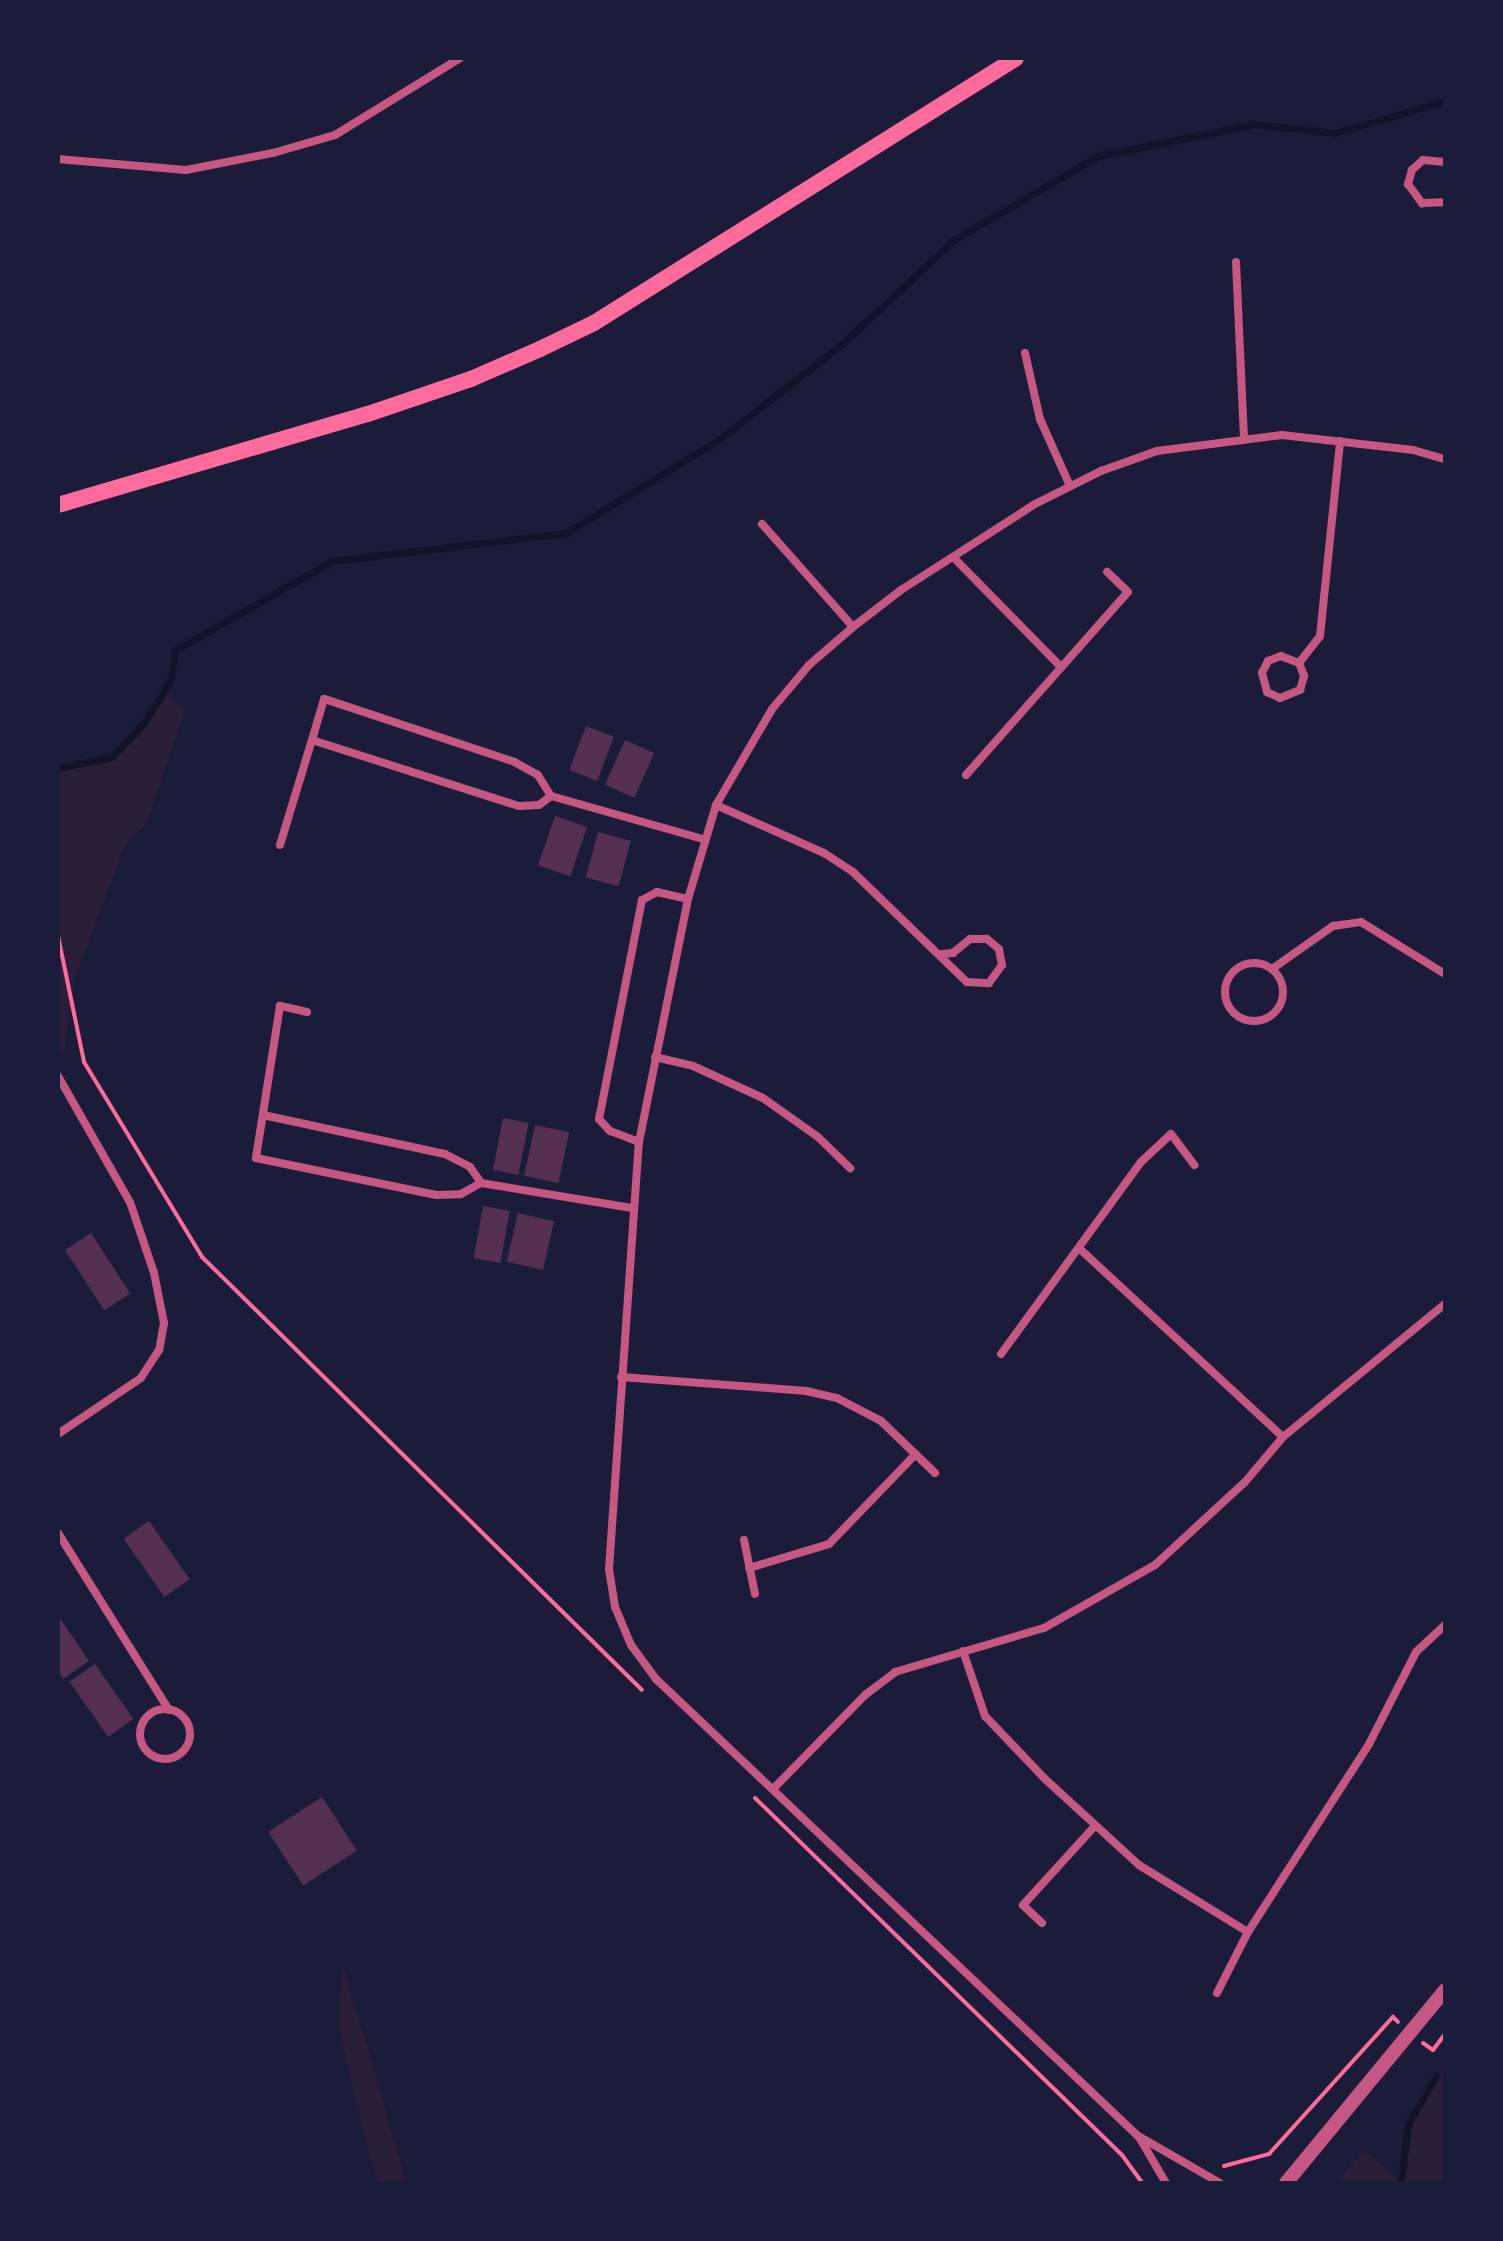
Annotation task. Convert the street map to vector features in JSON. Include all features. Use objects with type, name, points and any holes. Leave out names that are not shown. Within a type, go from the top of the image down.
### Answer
[{"type":"main road","points":[[58,505],[381,410],[540,349],[594,323],[1016,58]]},
{"type":"street","points":[[58,159],[186,170],[273,153],[335,135],[460,58]]},
{"type":"street","points":[[1445,162],[1423,160],[1412,170],[1408,184],[1422,203],[1445,202]]},
{"type":"street","points":[[1236,262],[1244,437]]},
{"type":"street","points":[[1025,353],[1040,419],[1070,486]]},
{"type":"street","points":[[1217,2181],[1139,2137],[656,1679],[631,1645],[615,1607],[609,1569],[639,1142],[688,899],[703,839],[716,805],[772,709],[809,665],[853,627],[953,557],[1070,486],[1157,451],[1244,437],[1340,441],[1445,459]]},
{"type":"street","points":[[1299,663],[1320,636],[1340,441]]},
{"type":"street","points":[[762,524],[853,627]]},
{"type":"street","points":[[953,557],[1061,667]]},
{"type":"street","points":[[966,775],[1128,592],[1107,572]]},
{"type":"street","points":[[1281,656],[1299,663],[1304,676],[1300,690],[1280,698],[1267,692],[1262,673],[1268,661],[1281,656]]},
{"type":"street","points":[[280,845],[324,699],[515,762],[538,775],[551,796],[703,839]]},
{"type":"street","points":[[312,740],[519,806],[539,805],[551,796]]},
{"type":"street","points":[[716,805],[824,853],[853,872],[974,984],[995,978],[1002,965],[999,949],[979,937],[942,954]]},
{"type":"street","points":[[639,1142],[610,1131],[599,1119],[642,900],[657,892],[688,899]]},
{"type":"street","points":[[1272,969],[1333,926],[1361,922],[1445,974]]},
{"type":"street","points":[[1255,963],[1272,969],[1282,985],[1280,1005],[1256,1021],[1238,1016],[1226,1000],[1232,974],[1255,963]]},
{"type":"street","points":[[307,1012],[280,1006],[256,1158],[436,1195],[461,1194],[481,1183],[632,1208]]},
{"type":"street","points":[[655,1057],[693,1066],[763,1098],[818,1137],[850,1168]]},
{"type":"street","points":[[58,1076],[130,1202],[164,1323],[159,1350],[141,1378],[58,1434]]},
{"type":"street","points":[[263,1115],[445,1154],[470,1167],[481,1183]]},
{"type":"street","points":[[1001,1354],[1081,1250],[1119,1186],[1171,1134],[1194,1165]]},
{"type":"street","points":[[1081,1250],[1283,1437]]},
{"type":"street","points":[[773,1789],[881,1681],[910,1665],[1044,1628],[1155,1565],[1199,1527],[1283,1437],[1445,1304]]},
{"type":"street","points":[[621,1377],[822,1394],[881,1421],[935,1473]]},
{"type":"street","points":[[749,1568],[829,1544],[916,1454]]},
{"type":"street","points":[[58,1533],[169,1710],[188,1723],[190,1739],[182,1753],[159,1759],[141,1741],[142,1725],[153,1712],[169,1710]]},
{"type":"street","points":[[744,1540],[755,1594]]},
{"type":"street","points":[[1217,1993],[1248,1932],[1369,1744],[1416,1652],[1445,1625]]},
{"type":"street","points":[[963,1651],[981,1706],[994,1728],[1139,1865],[1248,1932]]},
{"type":"street","points":[[1042,1923],[1023,1905],[1095,1826]]},
{"type":"street","points":[[1286,2183],[1412,2035],[1445,1990]]},
{"type":"street","points":[[1139,2137],[1166,2183]]},
{"type":"path","points":[[58,936],[84,1062],[202,1257],[647,1695]]},
{"type":"path","points":[[748,1792],[1122,2155],[1142,2183]]},
{"type":"path","points":[[1217,2181],[1225,2165],[1269,2154],[1393,2017],[1433,2050],[1445,2034]]},
{"type":"shaded area","points":[[163,691],[185,710],[146,824],[126,843],[75,978],[64,1054],[58,1048],[58,768],[112,757],[144,723]]},
{"type":"shaded area","points":[[342,1963],[406,2183],[378,2183],[370,2157],[338,2026]]},
{"type":"shaded area","points":[[1445,2066],[1445,2183],[1336,2183],[1364,2150],[1401,2182],[1408,2124]]},
{"type":"building","points":[[586,726],[614,737],[597,781],[569,770]]},
{"type":"building","points":[[625,740],[654,753],[634,798],[605,785]]},
{"type":"building","points":[[555,816],[587,827],[570,876],[538,865]]},
{"type":"building","points":[[598,832],[631,841],[619,886],[586,877]]},
{"type":"building","points":[[503,1118],[529,1123],[518,1175],[493,1170]]},
{"type":"building","points":[[535,1125],[569,1132],[558,1183],[524,1176]]},
{"type":"building","points":[[483,1206],[510,1211],[500,1263],[474,1258]]},
{"type":"building","points":[[518,1213],[554,1221],[543,1270],[507,1262]]},
{"type":"building","points":[[91,1233],[130,1293],[104,1310],[65,1250]]},
{"type":"building","points":[[149,1521],[190,1579],[164,1597],[124,1539]]},
{"type":"building","points":[[58,1615],[89,1661],[63,1679],[58,1671]]},
{"type":"building","points":[[95,1664],[133,1719],[108,1737],[70,1682]]},
{"type":"building","points":[[322,1797],[357,1851],[303,1886],[268,1832]]},
{"type":"waterway","points":[[58,768],[112,757],[144,723],[171,679],[175,650],[332,561],[566,533],[717,441],[842,344],[955,239],[1098,156],[1254,124],[1335,133],[1445,101]]},
{"type":"waterway","points":[[1401,2183],[1408,2124],[1436,2076]]}]
